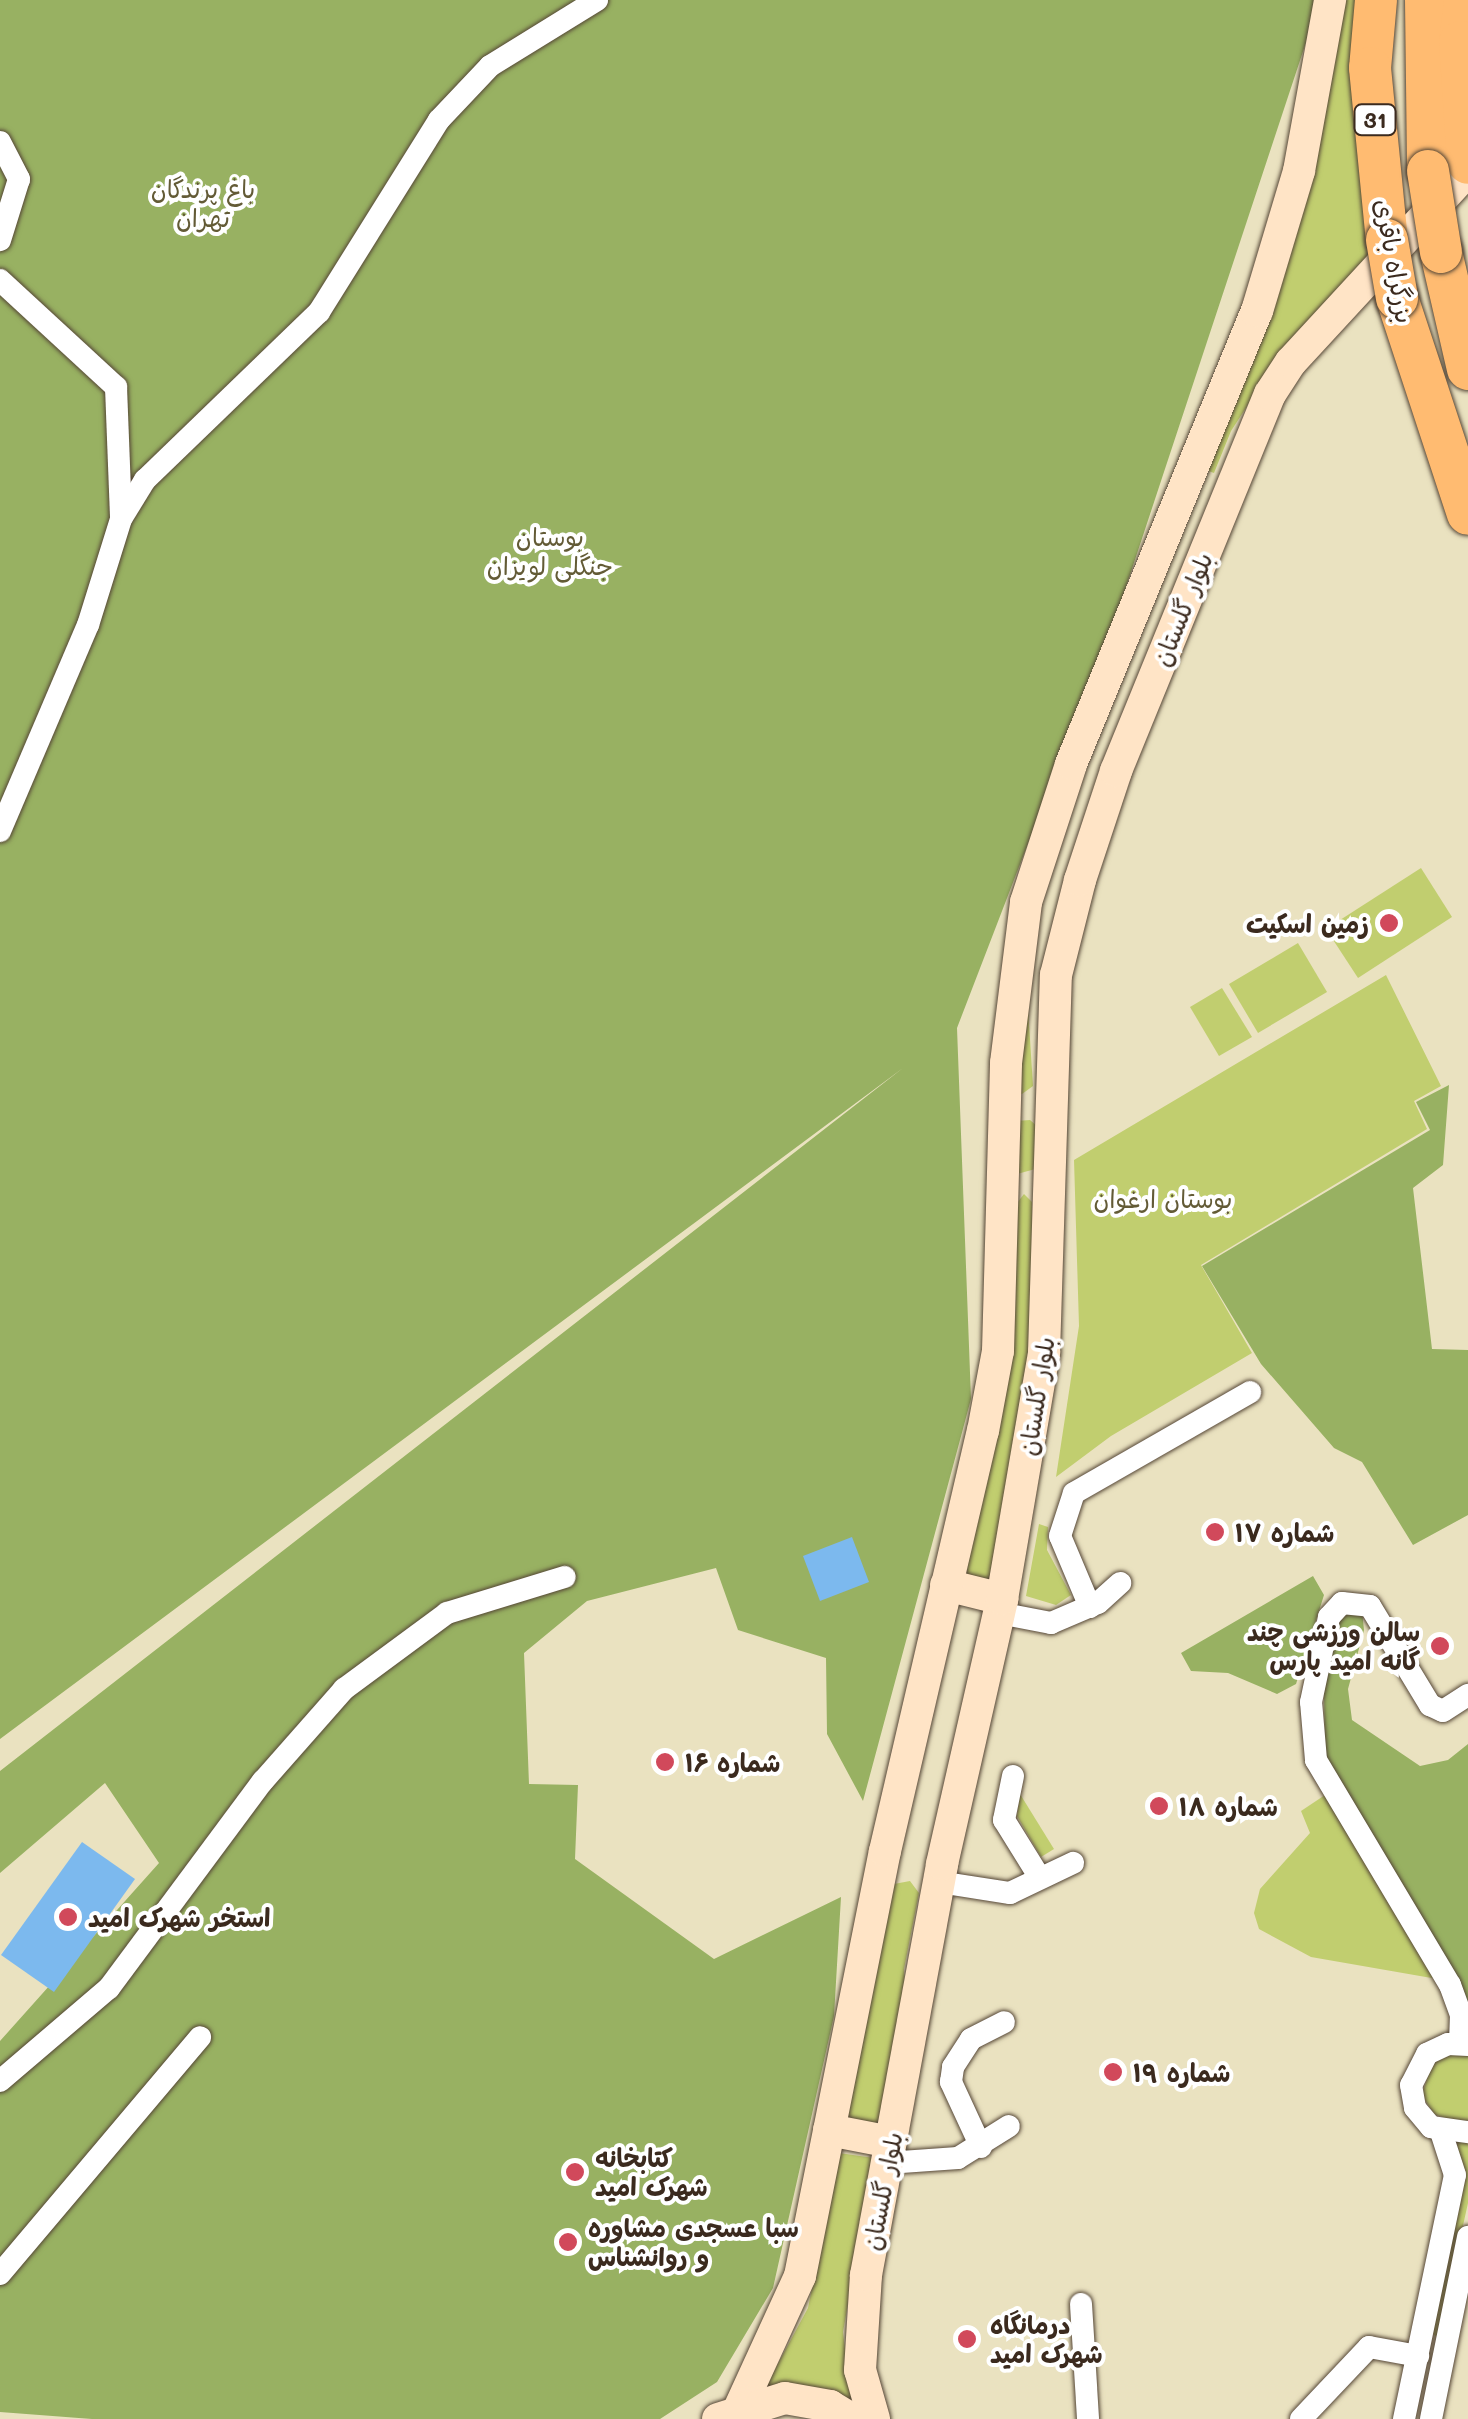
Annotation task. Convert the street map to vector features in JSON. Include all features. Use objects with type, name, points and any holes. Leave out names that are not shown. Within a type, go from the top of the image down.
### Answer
[{"type":"highway","name":"بزرگراه باقری","points":[[1376,0],[1370,68],[1396,298],[1468,514]]},
{"type":"highway","name":"بزرگراه باقری","points":[[1426,0],[1457,159],[1441,252],[1468,370]]},
{"type":"highway","points":[[1457,159],[1465,0]]},
{"type":"main road","name":"بلوار گلستان","points":[[729,2413],[800,2276],[886,1851],[998,1351],[1006,1064],[1026,902],[1071,764],[1192,470],[1282,232],[1330,0]]},
{"type":"main road","name":"بلوار گلستان","points":[[874,2419],[860,2370],[859,2331],[940,1873],[1001,1606],[1044,1353],[1056,974],[1080,880],[1116,771],[1270,394],[1291,362],[1457,159]]},
{"type":"main road","points":[[1192,470],[1229,494]]},
{"type":"main road","points":[[1001,1182],[1048,1181]]},
{"type":"main road","points":[[946,1584],[1001,1606]]},
{"type":"main road","points":[[886,1851],[940,1873]]},
{"type":"main road","points":[[829,2130],[889,2152]]},
{"type":"main road","points":[[729,2413],[808,2400],[852,2419]]},
{"type":"street","points":[[0,832],[88,626],[120,519],[146,480],[319,312],[439,120],[490,66],[598,0]]},
{"type":"street","points":[[0,142],[19,179],[0,240]]},
{"type":"street","points":[[0,280],[116,387],[120,519]]},
{"type":"street","points":[[1094,1605],[1060,1536],[1074,1493],[1250,1392]]},
{"type":"street","points":[[0,2081],[108,1988],[264,1781],[344,1689],[447,1613],[565,1578]]},
{"type":"street","points":[[1001,1606],[1051,1623],[1124,1590]]},
{"type":"street","points":[[1404,2419],[1455,2175],[1441,2132],[1415,2108],[1414,2073],[1427,2054],[1464,2044],[1461,2015],[1450,1985],[1316,1760],[1311,1702],[1329,1616],[1342,1603],[1370,1606],[1430,1705],[1444,1712],[1468,1695]]},
{"type":"street","points":[[1013,1776],[1004,1820],[1044,1876]]},
{"type":"street","points":[[940,1873],[1010,1892],[1044,1876],[1069,1858]]},
{"type":"street","points":[[984,2145],[951,2082],[953,2067],[971,2039],[1004,2022]]},
{"type":"street","points":[[0,2274],[200,2038]]},
{"type":"street","points":[[889,2152],[937,2163],[1012,2131]]},
{"type":"street","points":[[1441,2132],[1468,2132]]},
{"type":"street","points":[[1431,2419],[1468,2237]]},
{"type":"street","points":[[1081,2304],[1088,2419]]},
{"type":"street","points":[[1301,2419],[1368,2347],[1418,2356]]},
{"type":"green space","name":"بوستان جنگلی لویزان","points":[[0,0],[1320,0],[1121,602],[957,1028],[971,1399],[863,1801],[827,1734],[826,1658],[738,1630],[716,1568],[587,1601],[524,1653],[529,1784],[578,1785],[575,1859],[714,1959],[841,1897],[834,2016],[773,2288],[717,2382],[660,2419],[92,2419],[0,2412],[0,2041],[159,1863],[105,1783],[0,1873],[0,1771],[903,1068],[0,1739]]},
{"type":"green space","points":[[1338,0],[1359,0],[1375,268],[1268,374],[1231,431],[1214,473],[1203,469]]},
{"type":"green space","name":"زمین اسکیت","points":[[1421,868],[1452,917],[1358,978],[1326,929]]},
{"type":"green space","points":[[1298,943],[1327,992],[1258,1033],[1229,984]]},
{"type":"green space","name":"بوستان ارغوان","points":[[1386,975],[1441,1086],[1414,1101],[1427,1129],[1201,1265],[1252,1353],[1111,1436],[1056,1477],[1079,1326],[1074,1160]]},
{"type":"green space","points":[[1222,988],[1252,1037],[1219,1056],[1190,1007]]},
{"type":"green space","points":[[1028,1008],[1033,1086],[1022,1094],[1013,1093]]},
{"type":"green space","points":[[1449,1085],[1443,1165],[1413,1188],[1432,1349],[1468,1350],[1468,1515],[1413,1545],[1362,1462],[1334,1448],[1261,1364],[1202,1266],[1430,1130],[1416,1102]]},
{"type":"green space","points":[[1030,1120],[1037,1126],[1039,1168],[1017,1174],[1014,1121]]},
{"type":"green space","points":[[1024,1194],[1032,1202],[1034,1308],[1025,1391],[989,1581],[964,1582],[1015,1321],[1017,1203]]},
{"type":"green space","points":[[1039,1524],[1048,1527],[1047,1550],[1071,1595],[1056,1605],[1026,1596]]},
{"type":"green space","points":[[1313,1576],[1324,1595],[1296,1684],[1277,1694],[1228,1673],[1191,1671],[1181,1653]]},
{"type":"green space","points":[[1362,1611],[1364,1630],[1348,1689],[1352,1720],[1420,1766],[1448,1760],[1468,1744],[1468,2002],[1325,1757],[1324,1692],[1342,1613]]},
{"type":"green space","points":[[1328,1793],[1443,1980],[1311,1957],[1259,1929],[1254,1913],[1260,1889],[1310,1833],[1301,1811]]},
{"type":"green space","points":[[1020,1794],[1054,1849],[1041,1857],[1017,1816]]},
{"type":"green space","points":[[910,1881],[919,1893],[904,1969],[906,2006],[881,2128],[844,2120],[894,1884]]},
{"type":"green space","points":[[1452,2053],[1468,2055],[1468,2120],[1456,2122],[1434,2114],[1422,2095],[1432,2063]]},
{"type":"green space","points":[[1468,2137],[1468,2203],[1438,2338],[1433,2334],[1463,2173],[1456,2139]]},
{"type":"green space","points":[[839,2153],[874,2158],[843,2332],[850,2390],[860,2412],[745,2396],[775,2369],[808,2308]]},
{"type":"water","points":[[852,1537],[869,1582],[820,1601],[803,1556]]},
{"type":"water","name":"استخر شهرک امید","points":[[82,1842],[135,1879],[54,1992],[1,1955]]},
{"type":"place","name":"زمین اسکیت","points":[[1389,923]]},
{"type":"place","name":"شماره ۱۷","points":[[1215,1532]]},
{"type":"place","name":"سالن ورزشی چند گانه امید پارس","points":[[1440,1646]]},
{"type":"place","name":"شماره ۱۶","points":[[665,1762]]},
{"type":"place","name":"شماره ۱۸","points":[[1159,1806]]},
{"type":"place","name":"استخر شهرک امید","points":[[68,1917]]},
{"type":"place","name":"شماره ۱۹","points":[[1113,2072]]},
{"type":"place","name":"کتابخانه شهرک امید","points":[[575,2172]]},
{"type":"place","name":"سبا عسجدی مشاوره و روانشناس","points":[[568,2242]]},
{"type":"place","name":"درمانگاه شهرک امید","points":[[967,2339]]},
{"type":"park label","name":"باغ پرندگان تهران","points":[[203,204]]}]
